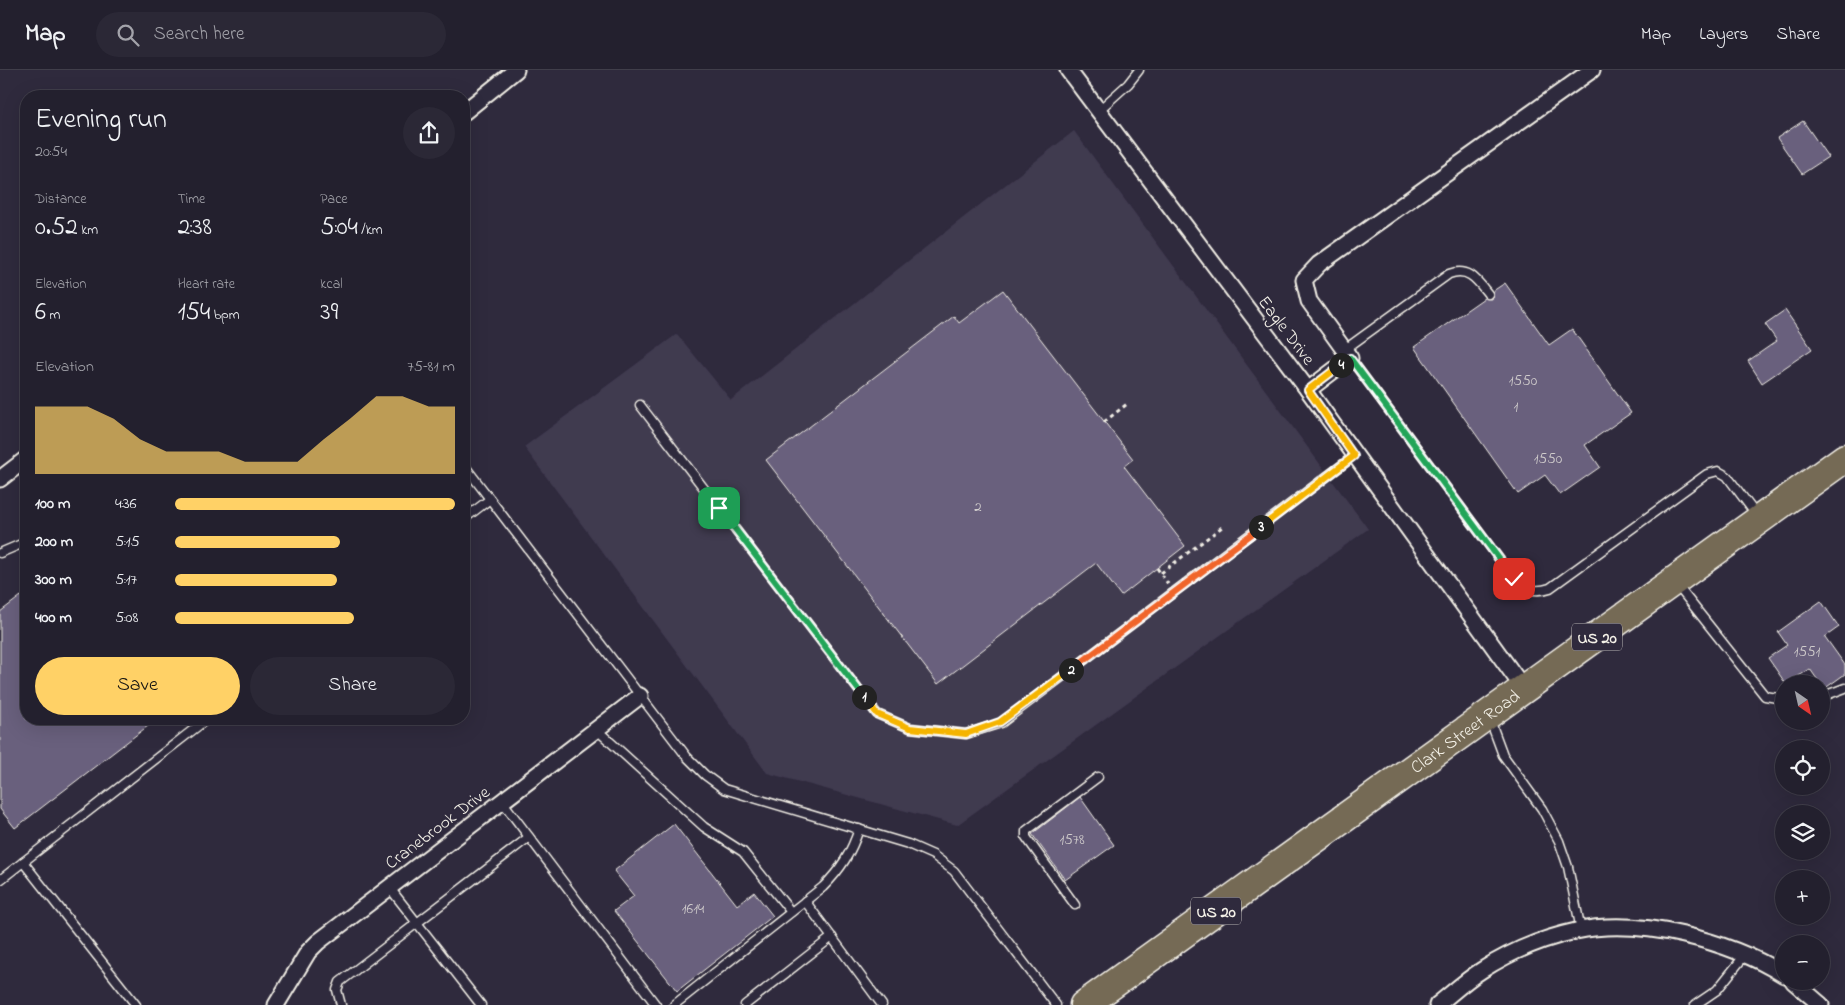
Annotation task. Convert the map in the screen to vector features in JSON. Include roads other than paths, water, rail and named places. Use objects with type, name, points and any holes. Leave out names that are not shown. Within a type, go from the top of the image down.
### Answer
[{"type":"highway","name":"Clark Street Road","points":[[1084,1005],[1845,458]]},
{"type":"street","points":[[470,107],[516,70]]},
{"type":"street","name":"Eagle Drive","points":[[1068,70],[1308,390],[1524,689]]},
{"type":"street","points":[[1308,390],[1347,354],[1309,301],[1304,280],[1320,264],[1592,70]]},
{"type":"street","points":[[0,479],[20,464]]},
{"type":"street","name":"Cranebrook Drive","points":[[276,1005],[308,952],[318,942],[640,696]]},
{"type":"street","points":[[1437,1005],[1482,970],[1536,944],[1581,930],[1608,928],[1656,930],[1706,940],[1745,955],[1775,970]]},
{"type":"street","points":[[1804,990],[1821,1005]]},
{"type":"lane","points":[[1098,111],[1128,84],[1139,70]]},
{"type":"lane","points":[[1488,294],[1468,272],[1459,270],[1450,274],[1347,354],[1514,579],[1526,589],[1538,592],[1550,588],[1707,474],[1718,471],[1727,476],[1759,520]]},
{"type":"lane","points":[[640,405],[877,714],[910,728],[966,734],[1000,722],[1354,456]]},
{"type":"lane","points":[[470,473],[687,758],[704,776],[724,789],[859,829],[925,851],[954,871],[1056,1005]]},
{"type":"lane","points":[[470,514],[490,499]]},
{"type":"lane","points":[[0,553],[20,545]]},
{"type":"lane","points":[[1680,588],[1765,696],[1775,698]]},
{"type":"lane","points":[[1830,694],[1845,688]]},
{"type":"lane","points":[[1488,716],[1496,731],[1503,755],[1542,809],[1559,841],[1581,930]]},
{"type":"lane","points":[[0,880],[199,725]]},
{"type":"lane","points":[[596,729],[704,826],[743,852],[792,912]]},
{"type":"lane","points":[[1076,905],[1026,837],[1026,831],[1098,777]]},
{"type":"lane","points":[[502,801],[656,1005]]},
{"type":"lane","points":[[674,1005],[792,912],[840,870],[851,852],[859,829]]},
{"type":"lane","points":[[341,1005],[337,990],[340,982],[529,836]]},
{"type":"lane","points":[[23,862],[136,1005]]},
{"type":"lane","points":[[389,887],[481,1005]]},
{"type":"lane","points":[[805,901],[882,1005]]},
{"type":"lane","points":[[745,1005],[832,938]]},
{"type":"lane","points":[[1695,1005],[1717,990],[1745,955]]}]
